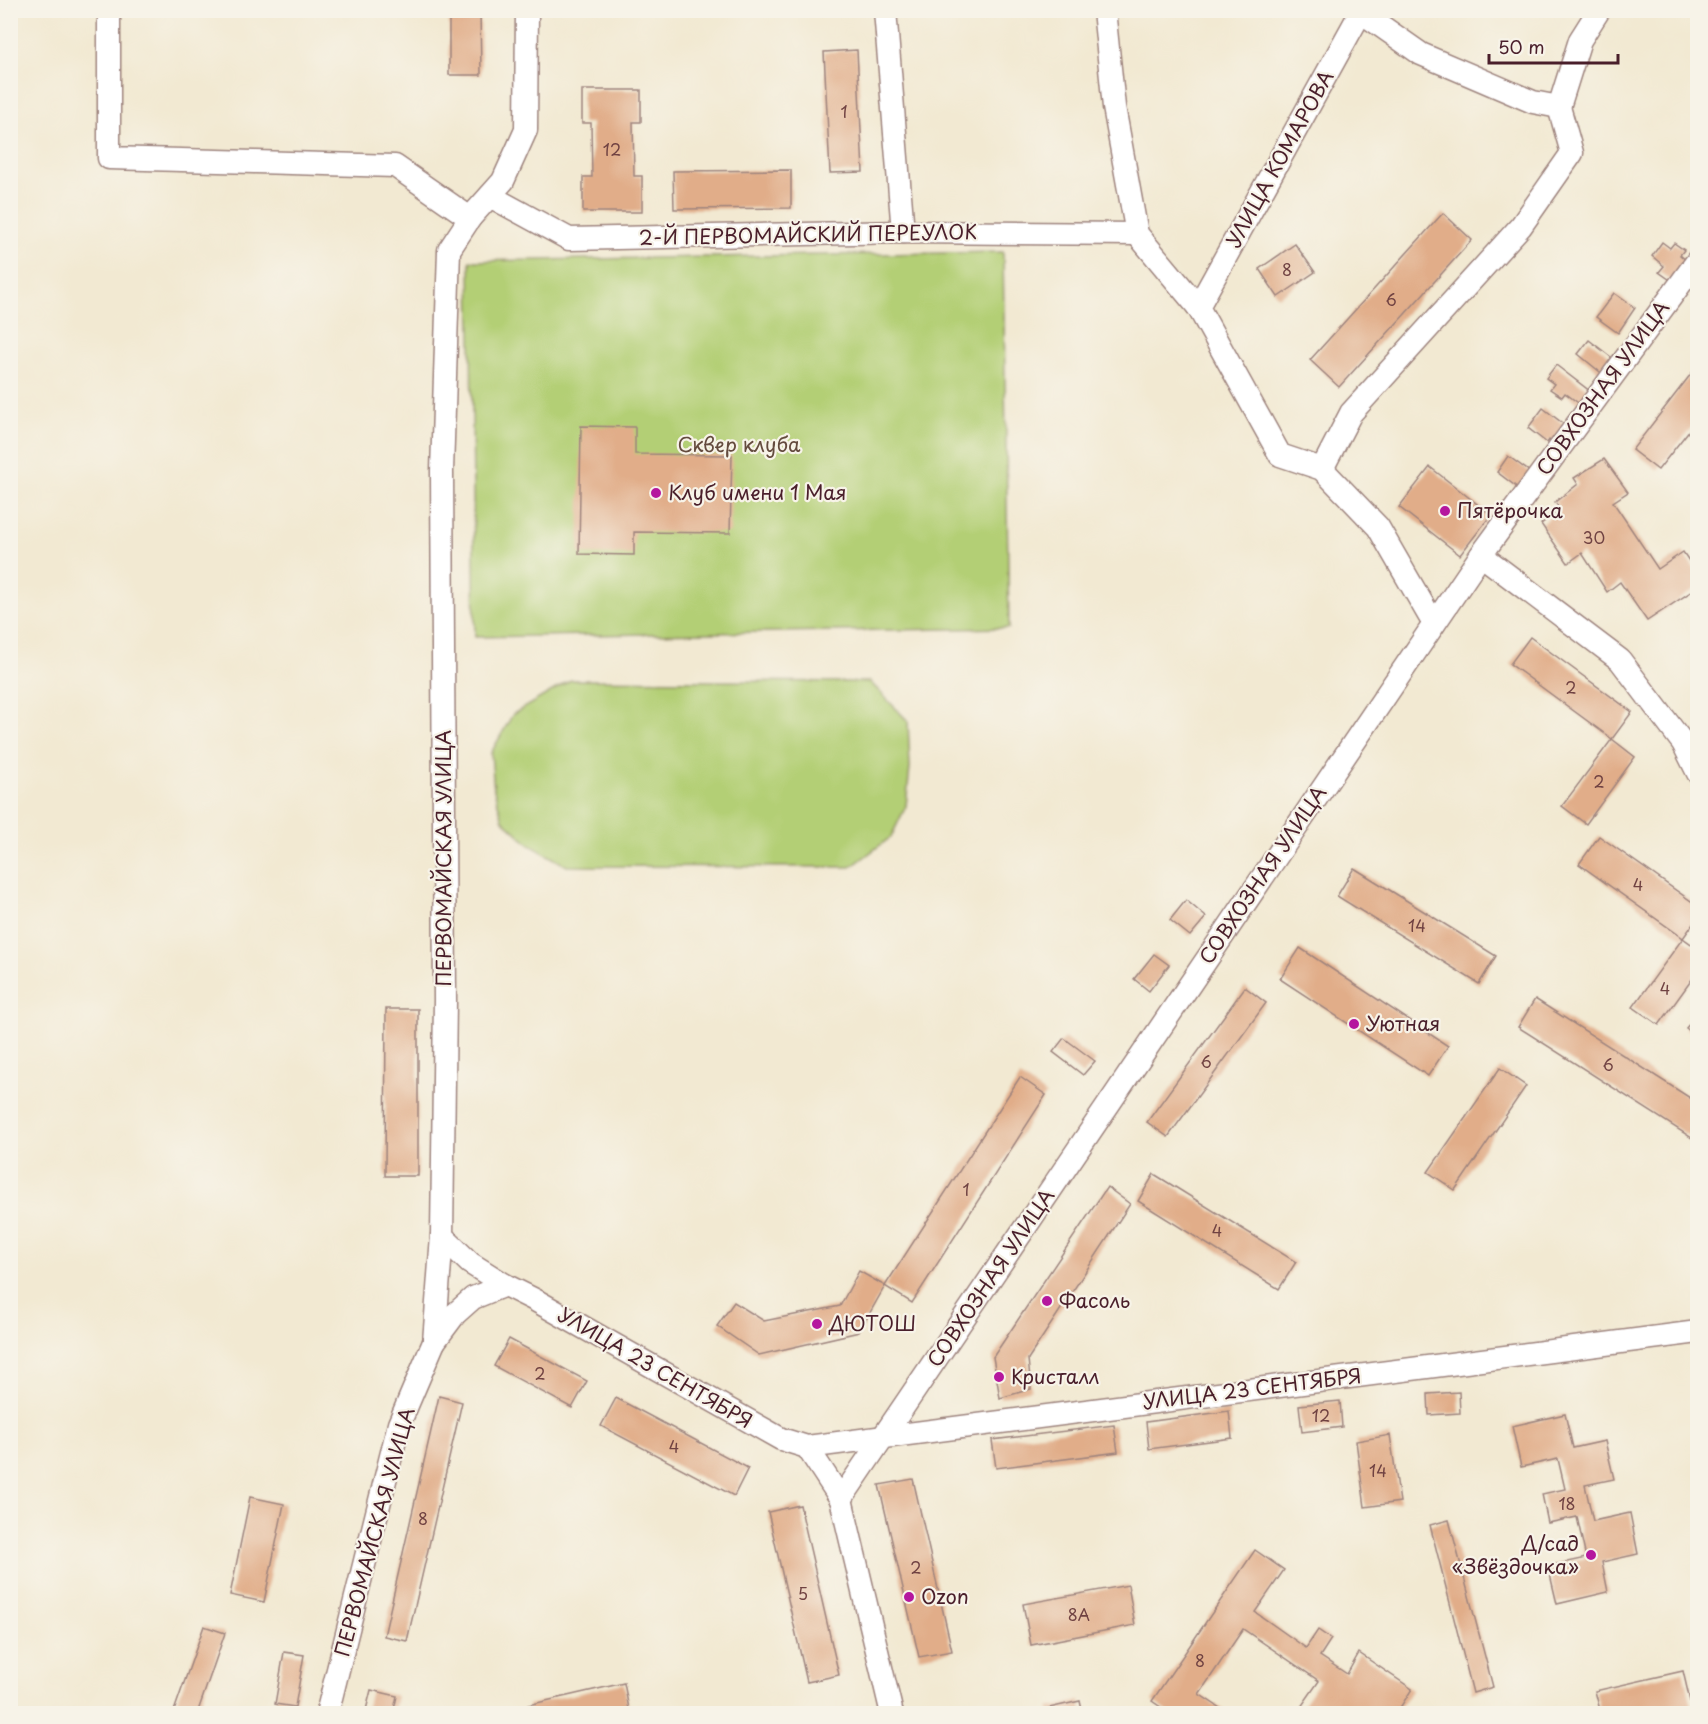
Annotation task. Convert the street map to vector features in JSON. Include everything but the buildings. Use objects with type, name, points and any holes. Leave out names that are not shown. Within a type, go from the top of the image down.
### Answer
[{"type":"street","points":[[109,10],[109,158],[394,166],[470,218]]},
{"type":"street","name":"ПЕРВОМАЙСКАЯ УЛИЦА","points":[[327,1713],[399,1424],[434,1341],[442,1236],[445,1000],[442,460],[448,250],[470,218],[503,181],[526,130],[527,10]]},
{"type":"street","points":[[885,10],[903,232]]},
{"type":"street","points":[[1104,10],[1114,107],[1137,234],[1198,307],[1280,455],[1322,469],[1378,527],[1434,624]]},
{"type":"street","points":[[1322,469],[1351,413],[1521,226],[1572,153],[1559,107],[1580,40],[1599,10]]},
{"type":"street","points":[[1362,11],[1421,54],[1533,102],[1559,107]]},
{"type":"street","name":"УЛИЦА КОМАРОВА","points":[[1198,307],[1362,11]]},
{"type":"street","name":"2-Й ПЕРВОМАЙСКИЙ ПЕРЕУЛОК","points":[[490,196],[569,239],[903,232],[1137,234]]},
{"type":"street","name":"СОВХОЗНАЯ УЛИЦА","points":[[841,1499],[1481,555],[1698,260]]},
{"type":"street","points":[[1481,555],[1620,660],[1683,743],[1698,773]]},
{"type":"street","name":"УЛИЦА 23 СЕНТЯБРЯ","points":[[442,1236],[470,1263],[505,1286],[535,1300],[781,1439],[807,1447],[1698,1332]]},
{"type":"street","points":[[434,1341],[455,1314],[473,1298],[505,1286]]},
{"type":"street","points":[[807,1447],[841,1499],[892,1713]]},
{"type":"green space","name":"Сквер клуба","points":[[1003,252],[1009,628],[475,637],[470,261]]},
{"type":"green space","points":[[571,680],[870,682],[908,721],[910,767],[906,806],[891,837],[851,867],[567,866],[530,845],[503,820],[494,790],[491,753],[513,714]]},
{"type":"place","name":"Клуб имени 1 Мая","points":[[656,493]]},
{"type":"place","name":"Пятёрочка","points":[[1445,511]]},
{"type":"place","name":"Уютная","points":[[1354,1024]]},
{"type":"place","name":"Фасоль","points":[[1047,1301]]},
{"type":"place","name":"ДЮТОШ","points":[[817,1324]]},
{"type":"place","name":"Кристалл","points":[[999,1377]]},
{"type":"place","name":"Д/сад «Звёздочка»","points":[[1591,1555]]},
{"type":"place","name":"Ozon","points":[[909,1597]]}]
